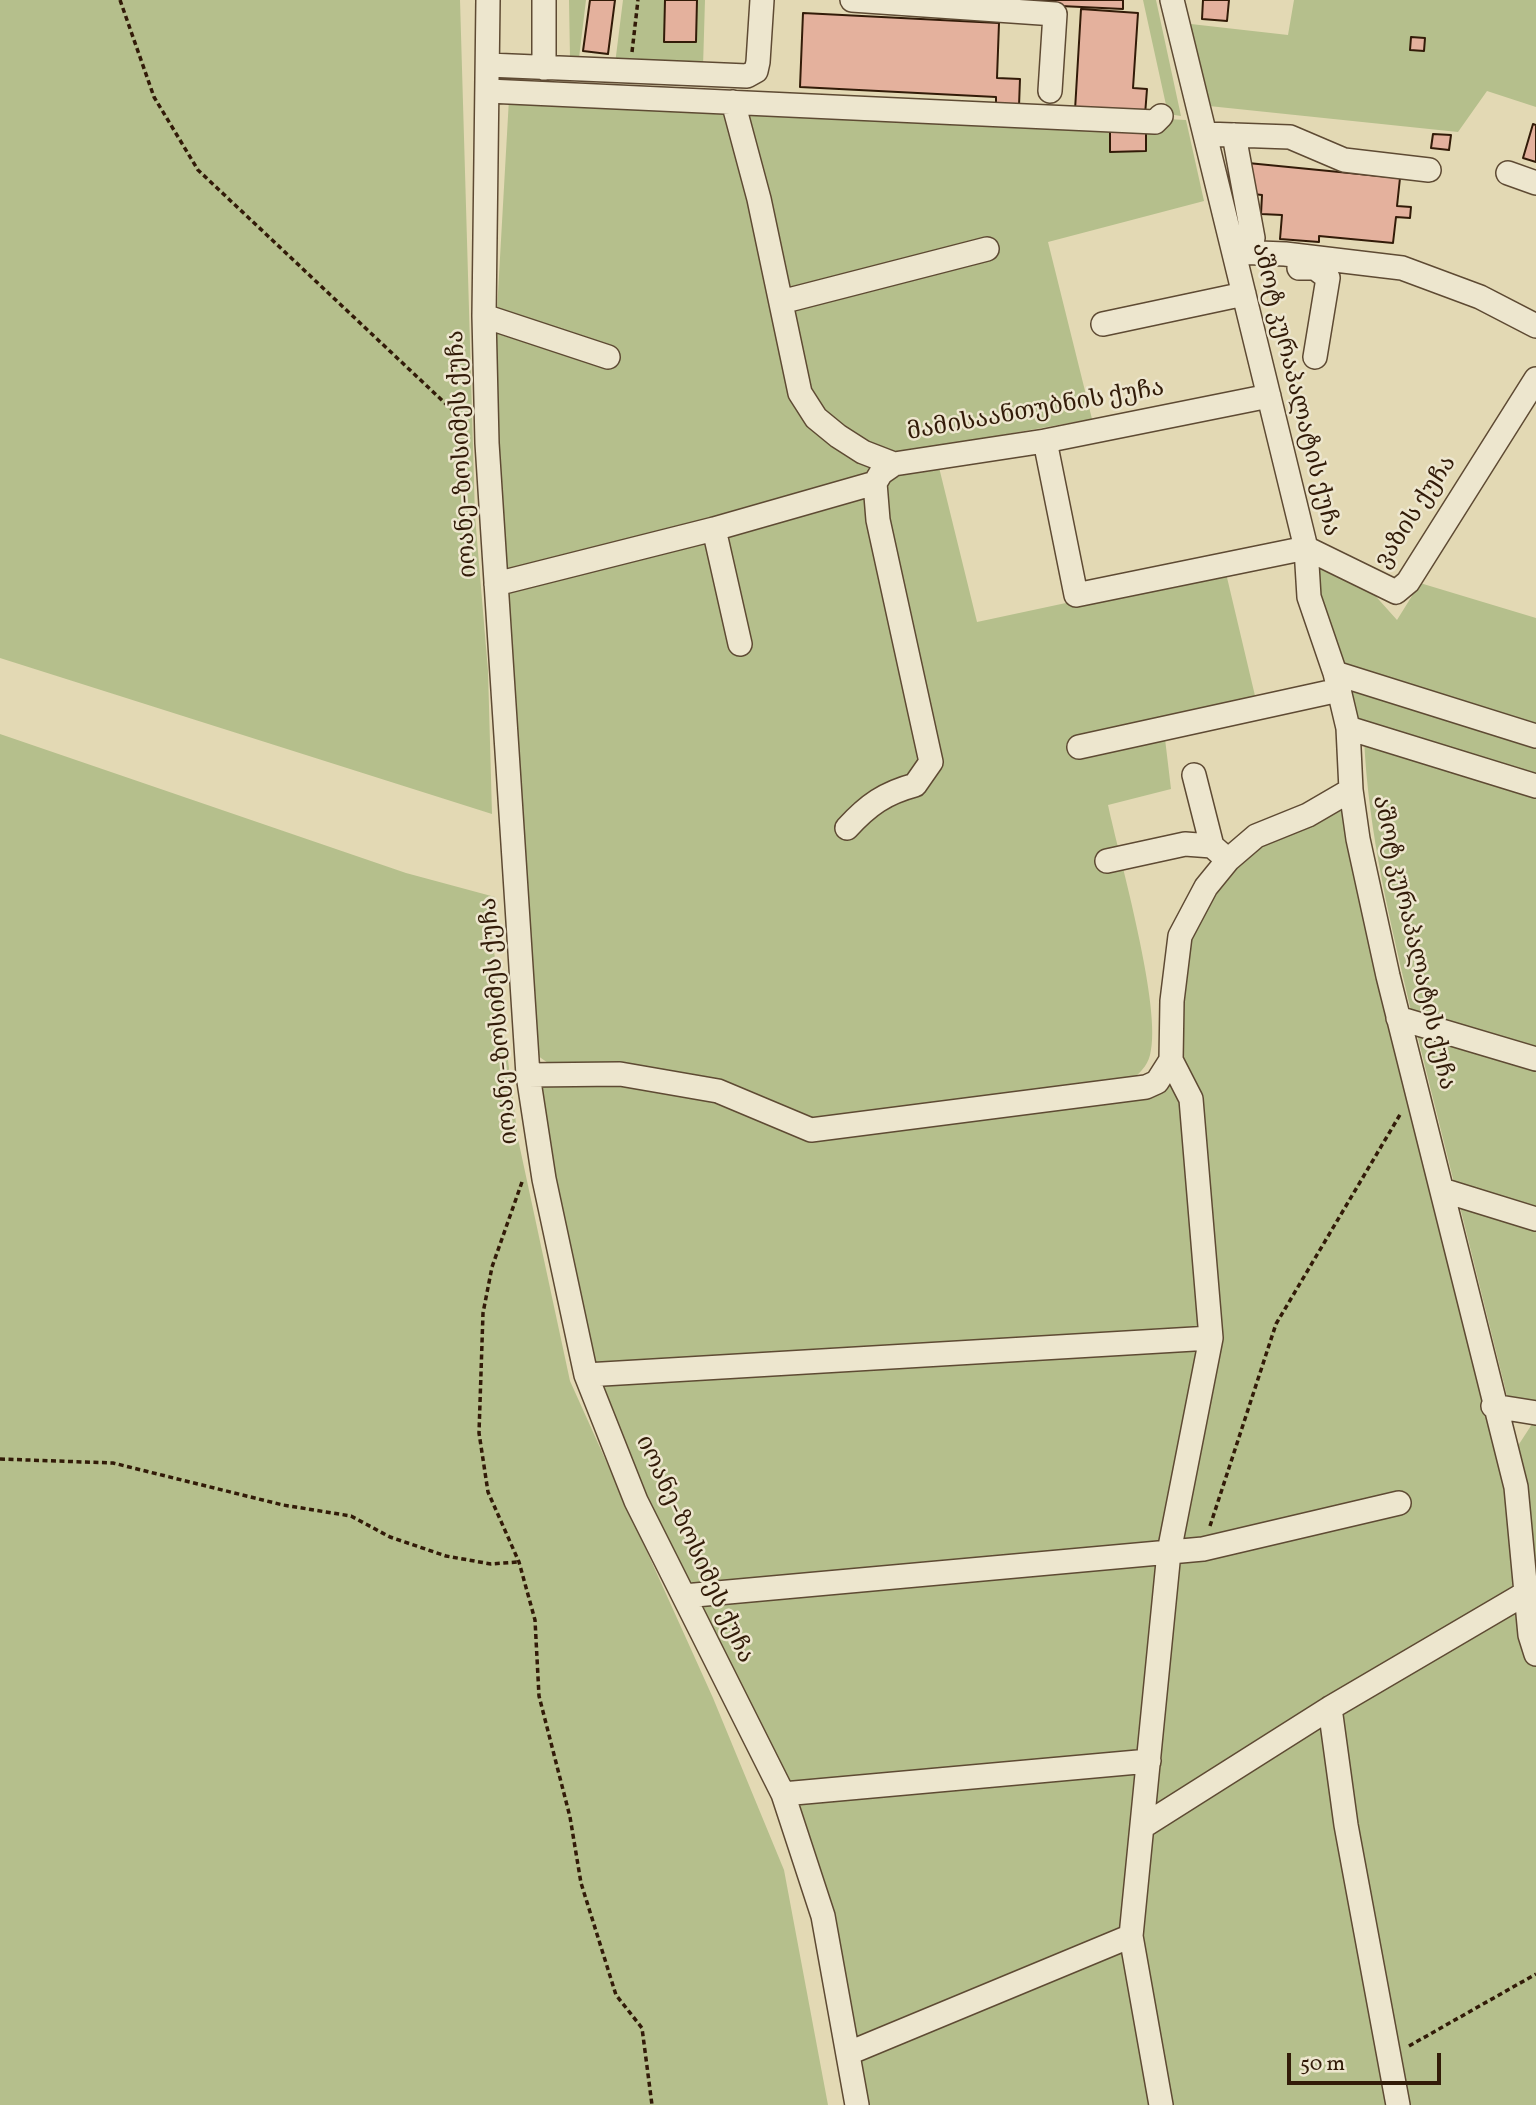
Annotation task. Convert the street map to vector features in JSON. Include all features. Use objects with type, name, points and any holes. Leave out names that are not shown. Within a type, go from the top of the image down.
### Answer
[{"type":"street","name":"იოანე-ზოსიმეს ქუჩა","points":[[488,0],[484,316],[487,443],[528,1075],[544,1179],[586,1375],[636,1501],[783,1794],[823,1916],[857,2105]]},
{"type":"street","points":[[544,0],[544,68]]},
{"type":"street","points":[[488,65],[747,76],[756,71],[758,62],[762,0]]},
{"type":"street","points":[[852,0],[1012,6],[1055,14],[1050,91]]},
{"type":"street","name":"აშოტ კურაპალატის ქუჩა","points":[[1172,0],[1306,548],[1309,597],[1337,681],[1348,728],[1351,790],[1361,853],[1398,1018],[1493,1406],[1516,1487],[1530,1635],[1536,1654]]},
{"type":"street","points":[[488,91],[1155,122],[1161,116]]},
{"type":"street","name":"მამისაანთუბნის ქუჩა","points":[[733,102],[800,393],[816,418],[863,452],[894,464],[1045,441],[1269,396]]},
{"type":"street","points":[[1205,134],[1290,137],[1343,160],[1429,170]]},
{"type":"street","points":[[1234,135],[1253,238]]},
{"type":"street","points":[[1508,173],[1536,183]]},
{"type":"street","points":[[781,302],[987,249]]},
{"type":"street","points":[[1236,260],[1285,254],[1402,268],[1480,297],[1536,326]]},
{"type":"street","points":[[1236,260],[1315,268],[1328,278],[1315,357]]},
{"type":"street","points":[[1103,324],[1244,294]]},
{"type":"street","points":[[484,316],[608,356]]},
{"type":"street","name":"ვაზის ქუჩა","points":[[1306,548],[1396,592],[1408,582],[1536,379]]},
{"type":"street","points":[[1045,441],[1076,595],[1306,548]]},
{"type":"street","points":[[847,828],[868,806],[890,792],[915,785],[931,762],[878,520],[875,483],[881,473],[894,464]]},
{"type":"street","points":[[496,584],[714,529],[875,483]]},
{"type":"street","points":[[714,529],[740,644]]},
{"type":"street","points":[[1079,747],[1337,681],[1536,736]]},
{"type":"street","points":[[1348,728],[1536,786]]},
{"type":"street","points":[[1161,2105],[1131,1936],[1170,1552],[1211,1338],[1191,1099],[1171,1060],[1172,1001],[1180,936],[1206,887],[1220,853],[1194,775]]},
{"type":"street","points":[[1107,861],[1185,844],[1220,853],[1308,816],[1351,790]]},
{"type":"street","points":[[1398,1018],[1536,1059]]},
{"type":"street","points":[[528,1075],[620,1074],[718,1091],[811,1130],[1146,1087],[1157,1082],[1171,1060]]},
{"type":"street","points":[[1442,1190],[1536,1219]]},
{"type":"street","points":[[586,1375],[1211,1338]]},
{"type":"street","points":[[1493,1406],[1536,1413]]},
{"type":"street","points":[[684,1596],[1203,1549],[1399,1503]]},
{"type":"street","points":[[1142,1827],[1330,1708],[1526,1592]]},
{"type":"street","points":[[1330,1708],[1346,1825],[1398,2105]]},
{"type":"street","points":[[783,1794],[1149,1761]]},
{"type":"street","points":[[849,2053],[1131,1936]]},
{"type":"path","points":[[120,0],[154,97],[198,170],[487,443]]},
{"type":"path","points":[[630,71],[638,0]]},
{"type":"path","points":[[1203,1549],[1276,1324],[1417,1088]]},
{"type":"path","points":[[525,1172],[492,1266],[483,1313],[479,1433],[488,1492],[519,1562],[535,1619],[539,1696],[570,1816],[582,1883],[616,1995],[642,2028],[652,2105]]},
{"type":"path","points":[[0,1460],[113,1464],[283,1505],[351,1516],[390,1537],[446,1556],[491,1564],[519,1562]]},
{"type":"path","points":[[1389,2057],[1536,1974]]},
{"type":"green space","points":[[0,0],[460,0],[475,516],[488,671],[492,814],[0,658]]},
{"type":"green space","points":[[569,0],[586,0],[579,58],[570,58]]},
{"type":"green space","points":[[623,0],[705,0],[703,67],[615,64]]},
{"type":"green space","points":[[1143,0],[1156,0],[1181,116],[1168,114]]},
{"type":"green space","points":[[1294,0],[1536,0],[1536,107],[1487,91],[1458,132],[1209,106],[1182,23],[1288,35]]},
{"type":"green space","points":[[510,81],[628,91],[1186,120],[1204,201],[1048,242],[1092,419],[934,447],[977,622],[1225,569],[1256,700],[1163,722],[1171,789],[1108,805],[1138,933],[1150,1004],[1150,1055],[1145,1066],[1131,1081],[819,1121],[548,1063],[534,1053],[499,478],[495,346]]},
{"type":"green space","points":[[1317,563],[1363,582],[1397,620],[1420,583],[1536,618],[1536,731],[1333,661],[1318,590]]},
{"type":"green space","points":[[1335,673],[1536,736],[1536,786],[1348,728]]},
{"type":"green space","points":[[0,734],[406,873],[495,897],[492,935],[518,1139],[570,1381],[713,1698],[784,1870],[828,2105],[0,2105]]},
{"type":"green space","points":[[1364,737],[1536,790],[1536,1056],[1413,1019],[1375,844]]},
{"type":"green space","points":[[1351,790],[1510,1458],[1536,1418],[1536,2105],[857,2105],[783,1794],[586,1375],[528,1075],[620,1074],[811,1130],[1157,1082],[1180,936],[1228,860]]},
{"type":"green space","points":[[1416,1030],[1536,1065],[1536,1410],[1509,1404]]},
{"type":"building","points":[[590,0],[615,0],[608,54],[583,51]]},
{"type":"building","points":[[665,0],[697,0],[696,42],[664,42]]},
{"type":"building","points":[[1041,0],[1123,0],[1123,9],[1040,5]]},
{"type":"building","points":[[1203,0],[1229,0],[1227,21],[1202,19]]},
{"type":"building","points":[[1081,9],[1138,13],[1133,88],[1147,89],[1145,115],[1075,110]]},
{"type":"building","points":[[803,13],[999,23],[997,78],[1020,79],[1019,106],[996,105],[996,97],[800,87]]},
{"type":"building","points":[[1411,37],[1425,38],[1424,51],[1410,50]]},
{"type":"building","points":[[1533,124],[1536,125],[1536,162],[1523,158]]},
{"type":"building","points":[[1146,129],[1146,151],[1110,152],[1110,130]]},
{"type":"building","points":[[1433,134],[1451,135],[1449,150],[1431,148]]},
{"type":"building","points":[[1248,163],[1400,178],[1397,206],[1411,207],[1410,218],[1396,217],[1393,243],[1319,236],[1319,242],[1280,239],[1282,215],[1261,214],[1262,195],[1245,193]]}]
